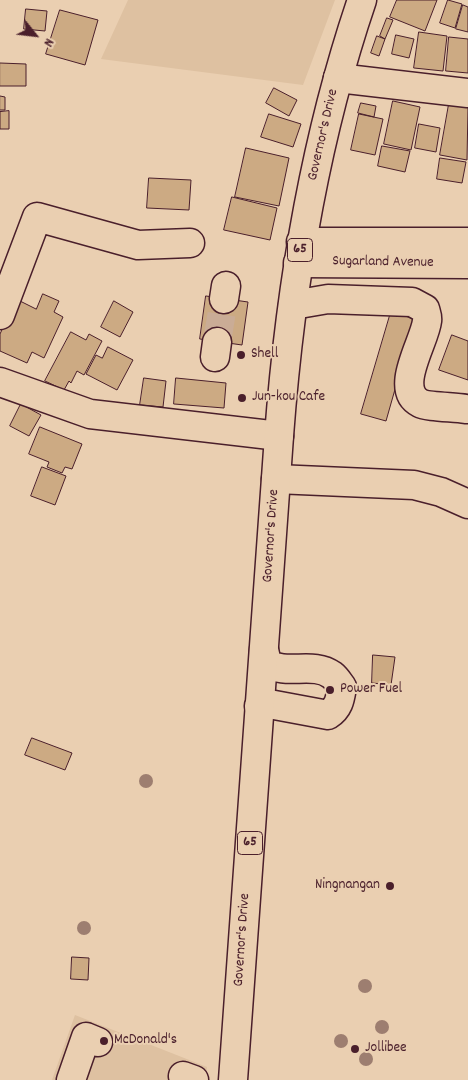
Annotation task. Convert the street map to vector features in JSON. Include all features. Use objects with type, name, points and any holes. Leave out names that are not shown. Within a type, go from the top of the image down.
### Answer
[{"type":"street","name":"Governor's Drive","points":[[233,1080],[279,436],[293,305],[300,252],[318,158],[338,78],[362,0]]},
{"type":"street","points":[[338,78],[468,93]]},
{"type":"street","points":[[0,314],[37,217],[138,245],[190,243]]},
{"type":"street","name":"Sugarland Avenue","points":[[300,252],[370,252],[468,242]]},
{"type":"street","name":"Sugarland Avenue","points":[[370,252],[468,264]]},
{"type":"street","points":[[293,305],[328,298],[412,302],[425,309],[428,320],[408,386],[413,396],[420,403],[466,409]]},
{"type":"street","points":[[0,382],[90,414],[279,436]]},
{"type":"street","points":[[276,479],[414,485],[441,492],[468,504]]},
{"type":"street","points":[[259,706],[269,704],[328,715],[335,711],[339,704],[342,687],[333,675],[327,672],[312,669],[275,668],[267,663],[264,650]]},
{"type":"street","points":[[71,1080],[86,1037],[98,1042]]},
{"type":"shaded area","points":[[128,0],[335,0],[303,85],[101,59]]},
{"type":"shaded area","name":"McDonald's","points":[[75,1015],[207,1067],[206,1080],[52,1080]]},
{"type":"building","points":[[397,0],[437,0],[425,31],[390,17]]},
{"type":"building","points":[[448,0],[462,4],[455,28],[440,23]]},
{"type":"building","points":[[463,5],[468,7],[468,32],[456,29]]},
{"type":"building","points":[[26,9],[47,11],[45,31],[24,29]]},
{"type":"building","points":[[60,10],[98,20],[85,65],[46,54]]},
{"type":"building","points":[[387,18],[393,20],[385,39],[380,36]]},
{"type":"building","points":[[419,32],[447,36],[443,71],[414,68]]},
{"type":"building","points":[[396,35],[414,39],[409,58],[392,54]]},
{"type":"building","points":[[377,36],[385,39],[379,56],[371,53]]},
{"type":"building","points":[[449,37],[468,39],[468,73],[446,71]]},
{"type":"building","points":[[0,63],[26,64],[26,86],[0,86]]},
{"type":"building","points":[[274,88],[297,100],[289,116],[266,103]]},
{"type":"building","points":[[0,96],[5,97],[5,110],[0,110]]},
{"type":"building","points":[[393,101],[420,107],[411,150],[384,144]]},
{"type":"building","points":[[361,103],[376,106],[374,117],[358,113]]},
{"type":"building","points":[[449,104],[468,107],[467,160],[440,155]]},
{"type":"building","points":[[9,111],[9,129],[0,129],[0,112]]},
{"type":"building","points":[[269,114],[301,124],[293,147],[261,137]]},
{"type":"building","points":[[359,114],[383,119],[375,155],[351,150]]},
{"type":"building","points":[[419,124],[440,128],[436,152],[415,148]]},
{"type":"building","points":[[382,146],[410,151],[405,172],[378,166]]},
{"type":"building","points":[[246,148],[289,158],[279,206],[235,197]]},
{"type":"building","points":[[440,158],[466,162],[462,183],[437,179]]},
{"type":"building","points":[[149,178],[191,180],[189,210],[147,208]]},
{"type":"building","points":[[232,197],[277,208],[270,240],[224,230]]},
{"type":"building","points":[[43,294],[59,301],[54,312],[63,317],[44,358],[32,352],[27,363],[0,351],[0,334],[16,299],[36,309]]},
{"type":"building","points":[[206,296],[248,302],[242,345],[200,339]]},
{"type":"building","points":[[114,301],[133,312],[120,337],[101,327]]},
{"type":"building","points":[[391,312],[415,319],[386,421],[361,414]]},
{"type":"building","points":[[71,332],[86,340],[89,334],[102,341],[84,375],[77,371],[71,383],[69,381],[64,390],[45,381]]},
{"type":"building","points":[[452,335],[468,341],[468,380],[439,370]]},
{"type":"building","points":[[108,347],[133,360],[117,390],[86,374],[96,355],[102,358]]},
{"type":"building","points":[[144,378],[166,381],[163,407],[140,405]]},
{"type":"building","points":[[176,378],[226,383],[224,408],[174,404]]},
{"type":"building","points":[[21,404],[41,415],[29,436],[10,426]]},
{"type":"building","points":[[40,427],[82,444],[72,469],[65,467],[62,473],[47,467],[49,462],[29,454]]},
{"type":"building","points":[[42,467],[66,476],[55,505],[31,496]]},
{"type":"building","points":[[373,655],[395,657],[391,685],[372,683]]},
{"type":"building","points":[[32,738],[72,753],[65,770],[25,755]]},
{"type":"building","points":[[72,957],[89,958],[88,980],[71,979]]},
{"type":"tunnel","points":[[217,342],[224,299]]},
{"type":"place","name":"Shell","points":[[241,355]]},
{"type":"place","name":"Jun-kou Cafe","points":[[242,398]]},
{"type":"place","name":"Power Fuel","points":[[330,690]]},
{"type":"place","name":"Ningnangan","points":[[390,886]]},
{"type":"place","name":"McDonald's","points":[[104,1041]]},
{"type":"place","name":"Jollibee","points":[[355,1049]]}]
